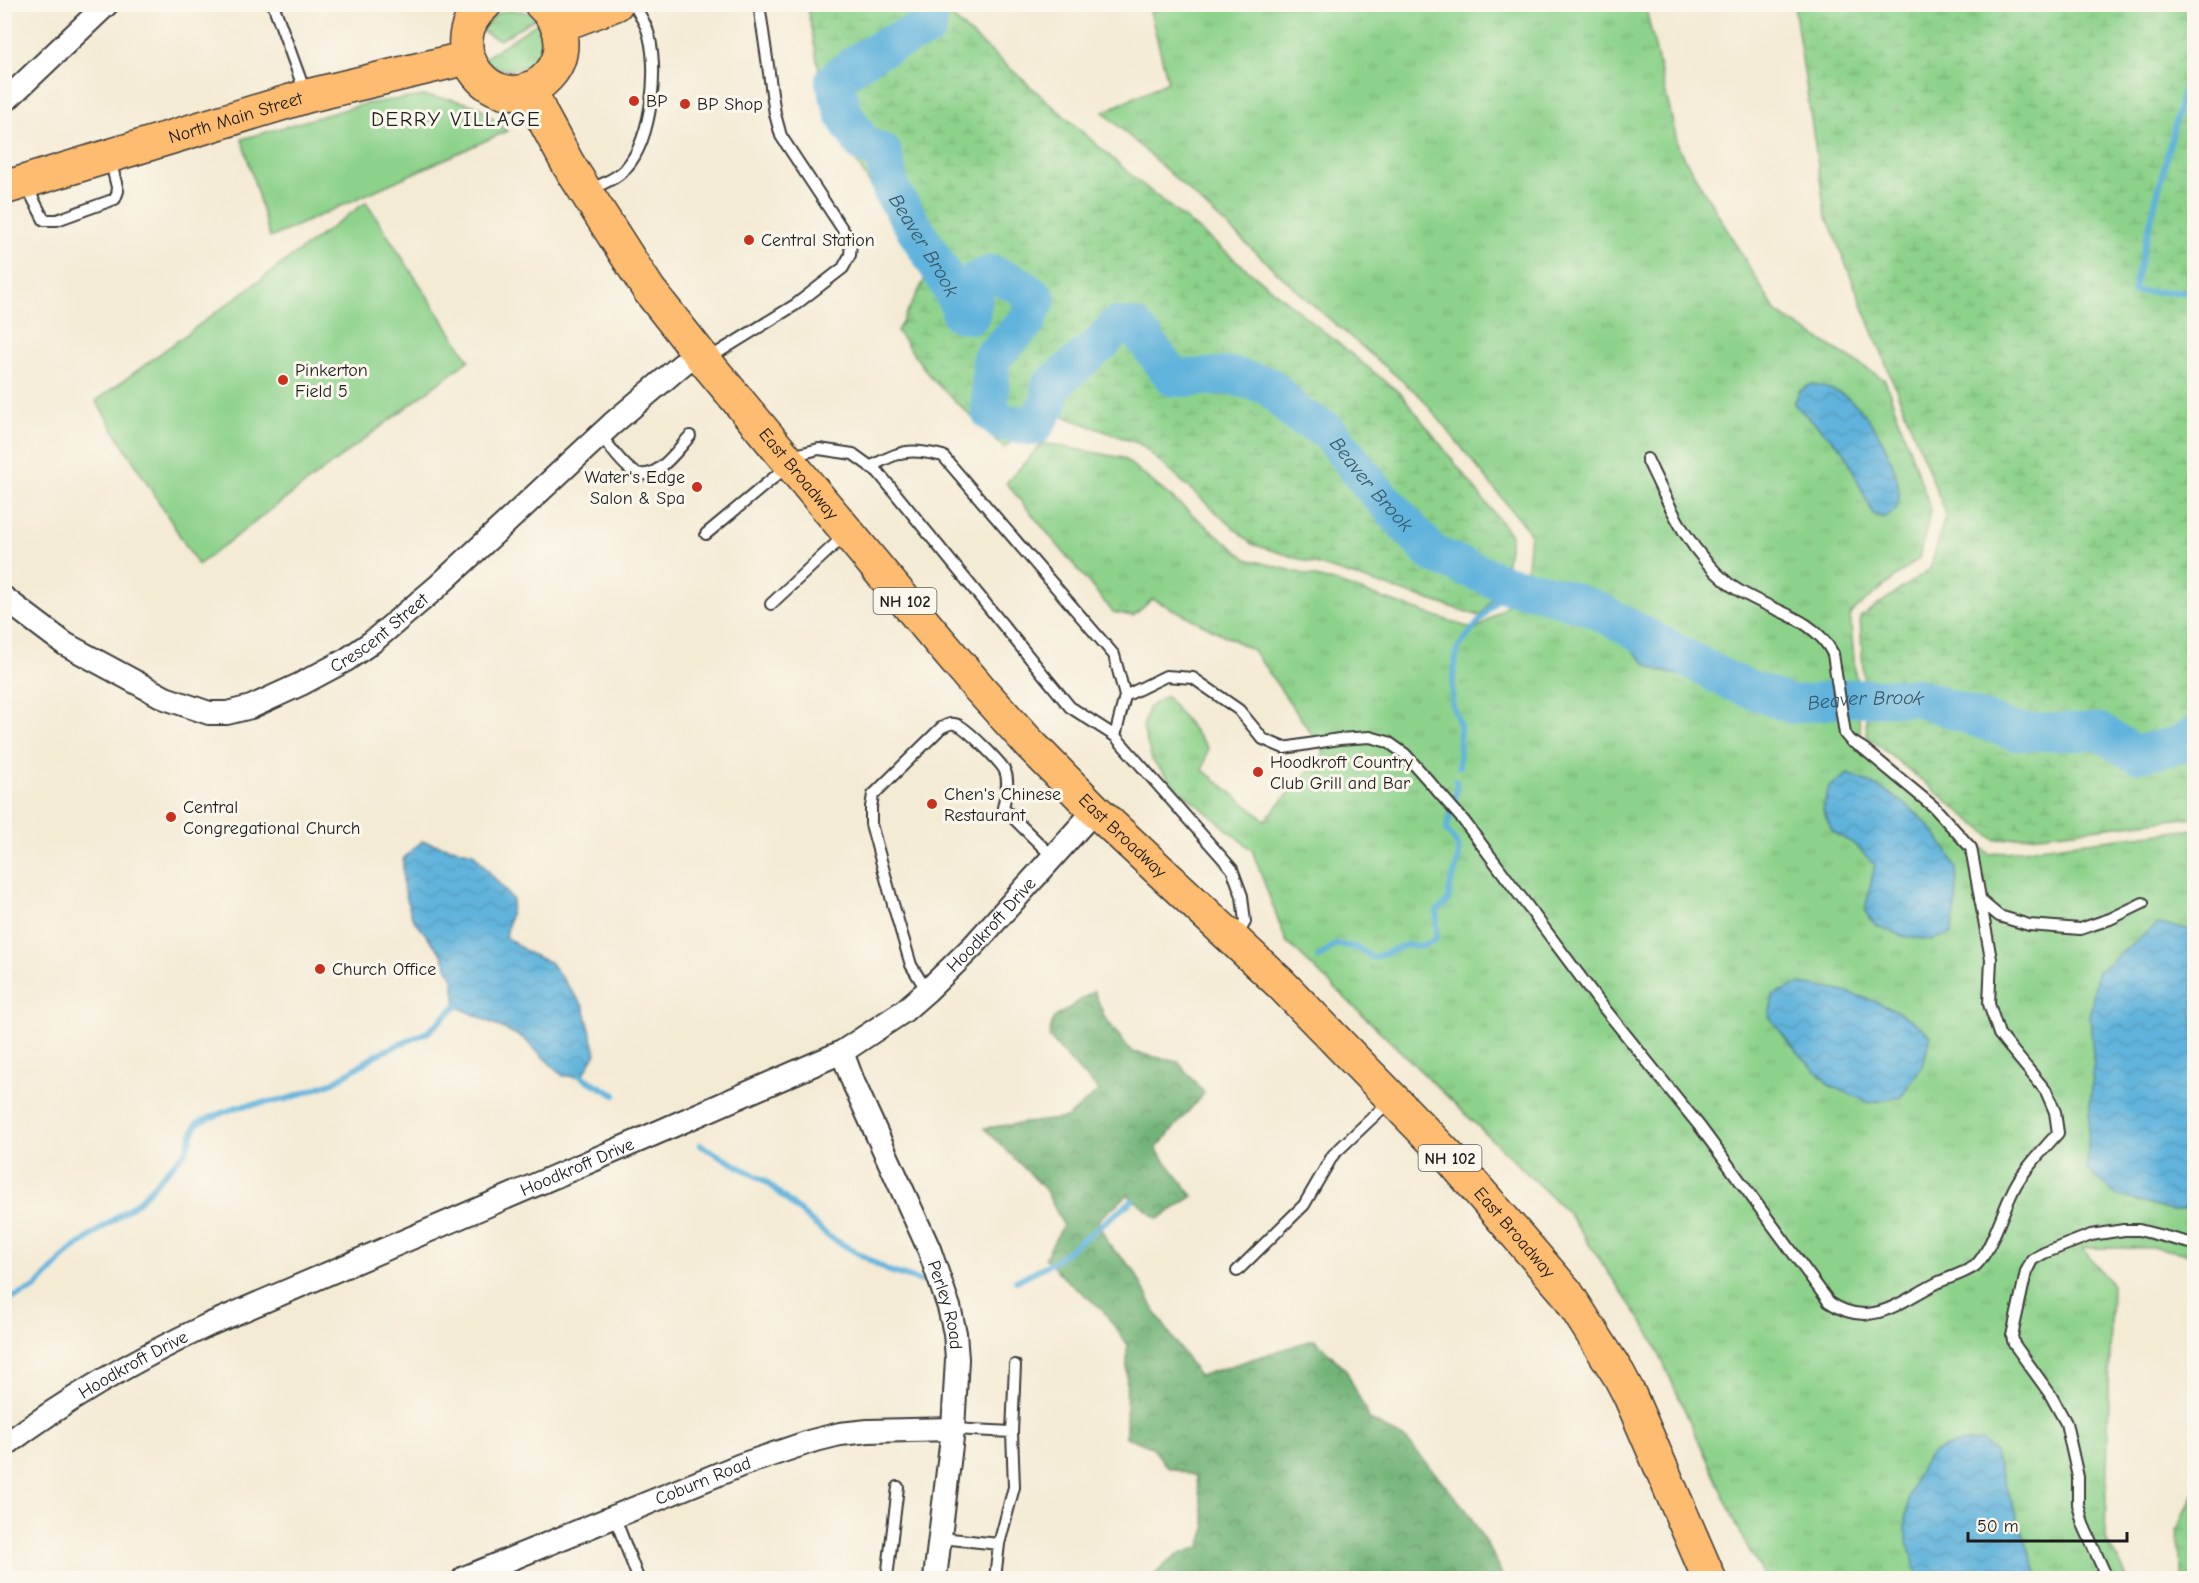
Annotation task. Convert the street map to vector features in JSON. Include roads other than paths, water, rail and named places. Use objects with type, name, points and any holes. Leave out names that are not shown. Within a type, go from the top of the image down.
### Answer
[{"type":"main road","points":[[485,4],[475,15],[467,30],[465,47],[467,58],[472,70],[482,80],[495,88],[509,92],[531,88],[545,80],[559,58],[561,42],[550,15],[616,4]]},
{"type":"main road","name":"North Main Street","points":[[14,185],[307,96],[467,58]]},
{"type":"main road","name":"East Broadway","points":[[531,88],[554,139],[649,290],[701,356],[979,688],[1095,810],[1281,984],[1393,1097],[1453,1161],[1566,1292],[1630,1396],[1709,1578]]},
{"type":"street","points":[[6,96],[107,4]]},
{"type":"street","name":"Crescent Street","points":[[4,598],[34,623],[65,644],[165,698],[209,713],[227,713],[251,706],[301,684],[346,660],[372,642],[437,587],[600,435],[701,356]]},
{"type":"street","name":"Hoodkroft Drive","points":[[4,1446],[99,1382],[163,1346],[842,1052],[904,1011],[927,991],[974,945],[1095,810]]},
{"type":"street","name":"Perley Road","points":[[842,1052],[854,1084],[929,1249],[946,1296],[955,1333],[957,1359],[953,1429],[935,1578]]},
{"type":"street","name":"Coburn Road","points":[[466,1578],[741,1466],[812,1441],[840,1434],[868,1431],[953,1429]]},
{"type":"lane","points":[[273,4],[307,96]]},
{"type":"lane","points":[[586,192],[626,169],[642,143],[652,99],[653,65],[647,29],[634,4]]},
{"type":"lane","points":[[701,356],[795,305],[843,268],[850,255],[850,242],[781,136],[775,114],[759,4]]},
{"type":"lane","points":[[14,185],[44,220],[57,220],[115,199],[118,191],[109,155]]},
{"type":"lane","points":[[600,435],[631,471],[640,474],[652,473],[662,466],[690,436]]},
{"type":"lane","points":[[705,534],[788,460],[819,449],[853,454],[870,467],[885,481],[1070,707],[1114,736],[1232,869],[1242,896],[1245,922],[1235,941]]},
{"type":"lane","points":[[870,467],[895,453],[917,450],[944,456],[1114,656],[1125,696],[1114,736]]},
{"type":"lane","points":[[1125,696],[1166,676],[1193,678],[1239,710],[1263,739],[1284,748],[1370,737],[1388,742],[1405,754],[1464,821],[1587,986],[1701,1128],[1829,1302],[1842,1310],[1862,1315],[1886,1311],[1975,1266],[2018,1181],[2058,1132],[2055,1112],[2046,1091],[1999,1034],[1989,1004],[1991,959],[1971,848],[1934,807],[1845,734],[1837,674],[1833,654],[1828,644],[1810,626],[1731,585],[1704,561],[1674,517],[1647,459]]},
{"type":"lane","points":[[771,604],[848,533]]},
{"type":"lane","points":[[927,991],[911,965],[893,904],[872,824],[873,795],[940,728],[950,723],[960,726],[997,760],[1005,771],[1008,781],[1003,808],[1053,857]]},
{"type":"lane","points":[[1980,900],[1999,916],[2030,925],[2080,929],[2110,919],[2143,903]]},
{"type":"lane","points":[[1237,1271],[1304,1204],[1333,1155],[1393,1097]]},
{"type":"lane","points":[[2107,1578],[2083,1524],[2078,1503],[2078,1477],[2066,1423],[2050,1394],[2014,1344],[2012,1327],[2026,1272],[2032,1260],[2044,1253],[2108,1231],[2139,1230],[2194,1244]]},
{"type":"lane","points":[[995,1578],[999,1544],[1014,1487],[1012,1432],[1015,1365]]},
{"type":"lane","points":[[953,1429],[1012,1432]]},
{"type":"lane","points":[[887,1578],[898,1487]]},
{"type":"lane","points":[[615,1518],[638,1578]]},
{"type":"lane","points":[[941,1538],[999,1544]]},
{"type":"water","points":[[1812,384],[1837,392],[1850,400],[1868,418],[1883,442],[1894,467],[1899,501],[1896,510],[1883,518],[1873,514],[1844,451],[1794,404],[1799,391]]},
{"type":"water","points":[[1516,573],[1531,579],[1585,589],[1658,646],[1680,656],[1733,664],[1785,691],[1775,703],[1710,680],[1655,669],[1645,663],[1621,639],[1585,614],[1561,603],[1512,591]]},
{"type":"water","points":[[1848,774],[1877,786],[1903,803],[1927,824],[1946,849],[1956,869],[1957,877],[1951,934],[1931,940],[1902,936],[1875,925],[1865,911],[1875,865],[1854,844],[1832,831],[1823,810],[1829,787]]},
{"type":"water","points":[[422,841],[473,853],[513,900],[506,937],[530,954],[550,962],[584,1007],[596,1053],[582,1077],[563,1076],[523,1038],[456,1006],[453,979],[441,953],[412,918],[403,885],[403,859]]},
{"type":"water","points":[[2157,924],[2194,930],[2194,1208],[2171,1211],[2117,1195],[2087,1170],[2094,1066],[2090,1017],[2097,973]]},
{"type":"water","points":[[1798,984],[1840,991],[1893,1009],[1919,1025],[1931,1036],[1923,1064],[1901,1097],[1870,1103],[1829,1085],[1791,1045],[1769,1017],[1773,995]]},
{"type":"water","points":[[1982,1441],[1994,1452],[2039,1578],[1919,1578],[1906,1529],[1909,1499],[1916,1477],[1927,1459],[1938,1450],[1957,1444]]},
{"type":"waterway","name":"Beaver Brook","points":[[930,4],[928,28],[867,56],[834,81],[844,115],[863,144],[883,153],[891,190],[944,276],[960,308],[960,313],[971,315],[977,280],[992,274],[1019,285],[1037,299],[1027,322],[991,358],[990,412],[1003,422],[1034,427],[1050,401],[1050,386],[1103,342],[1116,326],[1136,328],[1174,378],[1232,376],[1269,386],[1298,415],[1328,431],[1372,487],[1433,554],[1508,585],[1540,591],[1593,608],[1729,681],[1792,705],[1850,698],[1917,697],[2016,732],[2100,732],[2135,754],[2179,745],[2194,735]]},
{"type":"waterway","points":[[2194,47],[2133,292],[2194,292]]},
{"type":"waterway","points":[[1459,767],[1460,725],[1452,704],[1453,676],[1458,648],[1508,585]]},
{"type":"waterway","points":[[1318,958],[1336,944],[1358,948],[1373,958],[1406,945],[1422,946],[1436,939],[1437,911],[1449,899],[1459,857],[1458,847],[1446,830],[1455,799],[1456,781]]},
{"type":"waterway","points":[[4,1302],[35,1288],[69,1252],[139,1201],[185,1152],[197,1123],[237,1107],[287,1099],[334,1082],[378,1054],[428,1032],[456,1006],[462,1005]]},
{"type":"waterway","points":[[576,1071],[582,1077],[615,1095]]},
{"type":"waterway","points":[[700,1145],[765,1181],[828,1236],[889,1271],[921,1281]]},
{"type":"waterway","points":[[1016,1281],[1055,1261],[1132,1201]]},
{"type":"place","name":"BP","points":[[634,101]]},
{"type":"place","name":"BP Shop","points":[[685,104]]},
{"type":"place","name":"Central Station","points":[[749,240]]},
{"type":"place","name":"Pinkerton Field 5","points":[[283,380]]},
{"type":"place","name":"Water's Edge Salon & Spa","points":[[697,487]]},
{"type":"place","name":"Hoodkroft Country Club Grill and Bar","points":[[1258,772]]},
{"type":"place","name":"Chen's Chinese Restaurant","points":[[932,804]]},
{"type":"place","name":"Central Congregational Church","points":[[171,817]]},
{"type":"place","name":"Church Office","points":[[320,969]]},
{"type":"district","name":"DERRY VILLAGE","points":[[456,119]]}]
